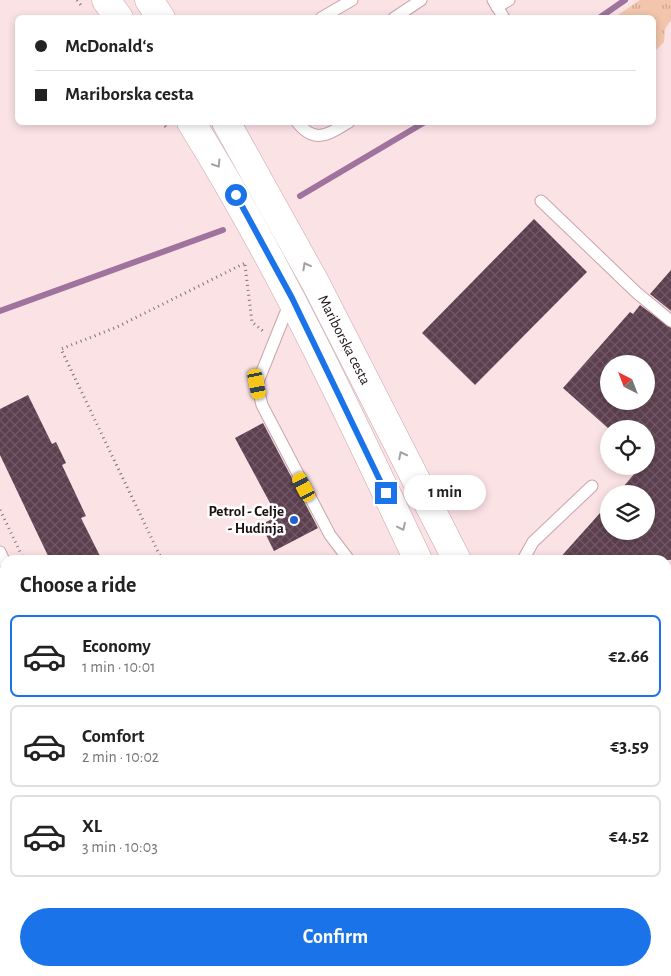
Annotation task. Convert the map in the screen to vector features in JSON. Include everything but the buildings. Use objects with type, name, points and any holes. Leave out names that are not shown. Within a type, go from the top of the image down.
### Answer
[{"type":"main road","points":[[106,0],[117,15]]},
{"type":"main road","points":[[149,0],[159,15]]},
{"type":"main road","name":"Mariborska cesta","points":[[193,125],[236,195],[292,298],[416,555]]},
{"type":"main road","name":"Mariborska cesta","points":[[228,125],[315,282],[454,555]]},
{"type":"lane","points":[[326,15],[352,0]]},
{"type":"lane","points":[[398,15],[421,0]]},
{"type":"lane","points":[[500,10],[509,0]]},
{"type":"lane","points":[[300,125],[304,130],[318,137],[329,134],[344,125]]},
{"type":"lane","points":[[541,202],[637,293],[671,321]]},
{"type":"lane","points":[[292,298],[257,384],[262,406],[330,535],[345,555]]},
{"type":"lane","points":[[526,555],[533,542],[592,486]]},
{"type":"path","points":[[160,555],[61,349],[117,327],[245,263]]},
{"type":"path","points":[[0,510],[22,555]]},
{"type":"green space","points":[[640,0],[671,0],[671,20],[665,29],[664,42],[656,50],[656,15],[618,15]]},
{"type":"waterway","points":[[603,15],[625,0]]},
{"type":"waterway","points":[[300,196],[420,125]]},
{"type":"waterway","points":[[0,311],[223,230]]},
{"type":"place","name":"Petrol - Celje - Hudinja","points":[[294,520]]},
{"type":"route","points":[[236,195],[292,298],[386,493]]}]
